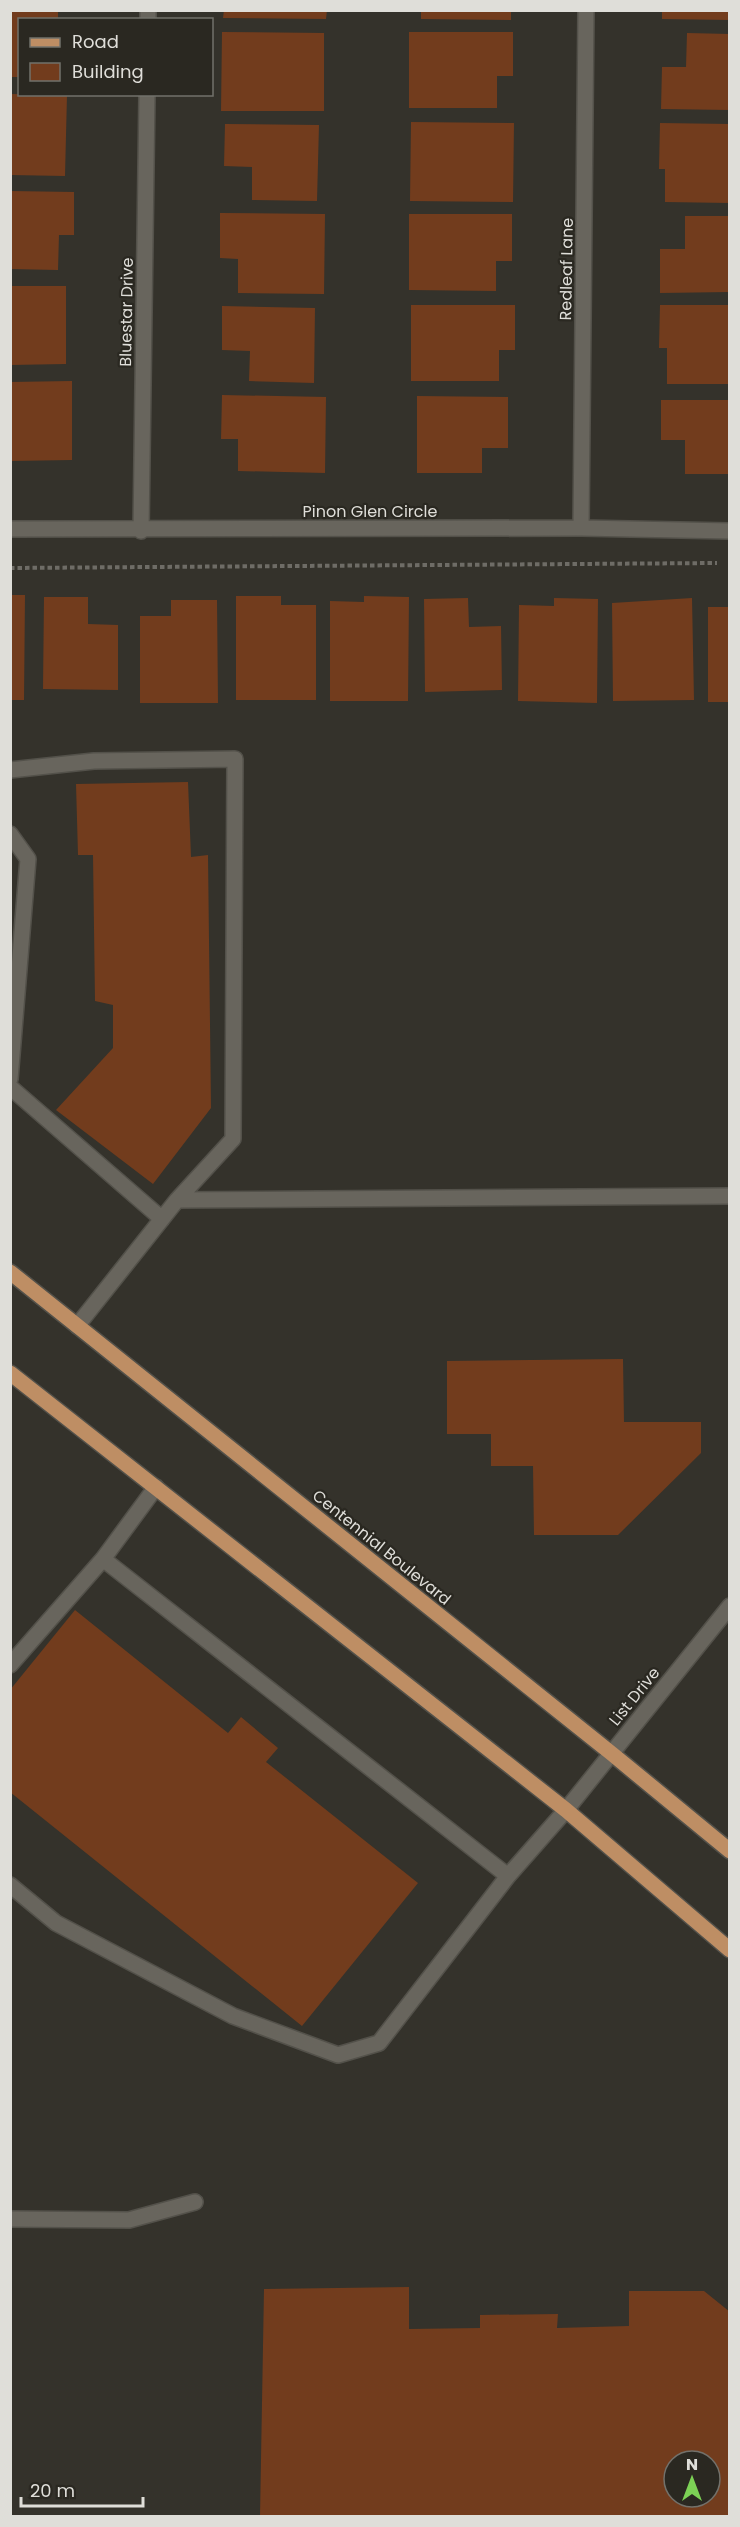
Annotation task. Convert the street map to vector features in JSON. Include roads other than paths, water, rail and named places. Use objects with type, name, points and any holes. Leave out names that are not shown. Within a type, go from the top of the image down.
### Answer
[{"type":"main road","name":"Centennial Boulevard","points":[[10,1272],[611,1753],[729,1851]]},
{"type":"main road","points":[[10,1373],[566,1810],[729,1950]]},
{"type":"street","name":"Redleaf Lane","points":[[581,528],[586,10]]},
{"type":"street","name":"Bluestar Drive","points":[[141,531],[147,96]]},
{"type":"street","name":"Pinon Glen Circle","points":[[10,530],[581,528],[729,531]]},
{"type":"street","points":[[10,770],[94,761],[235,759],[233,1139],[177,1200],[77,1326]]},
{"type":"street","points":[[10,834],[28,859],[10,1079]]},
{"type":"street","points":[[10,1087],[162,1219]]},
{"type":"street","points":[[177,1200],[729,1196]]},
{"type":"street","points":[[10,1665],[103,1559],[156,1487]]},
{"type":"street","points":[[103,1559],[508,1876]]},
{"type":"street","name":"List Drive","points":[[10,1885],[56,1923],[233,2016],[338,2055],[379,2043],[508,1876],[566,1810],[729,1606]]},
{"type":"street","points":[[10,2219],[129,2220],[195,2202]]}]
